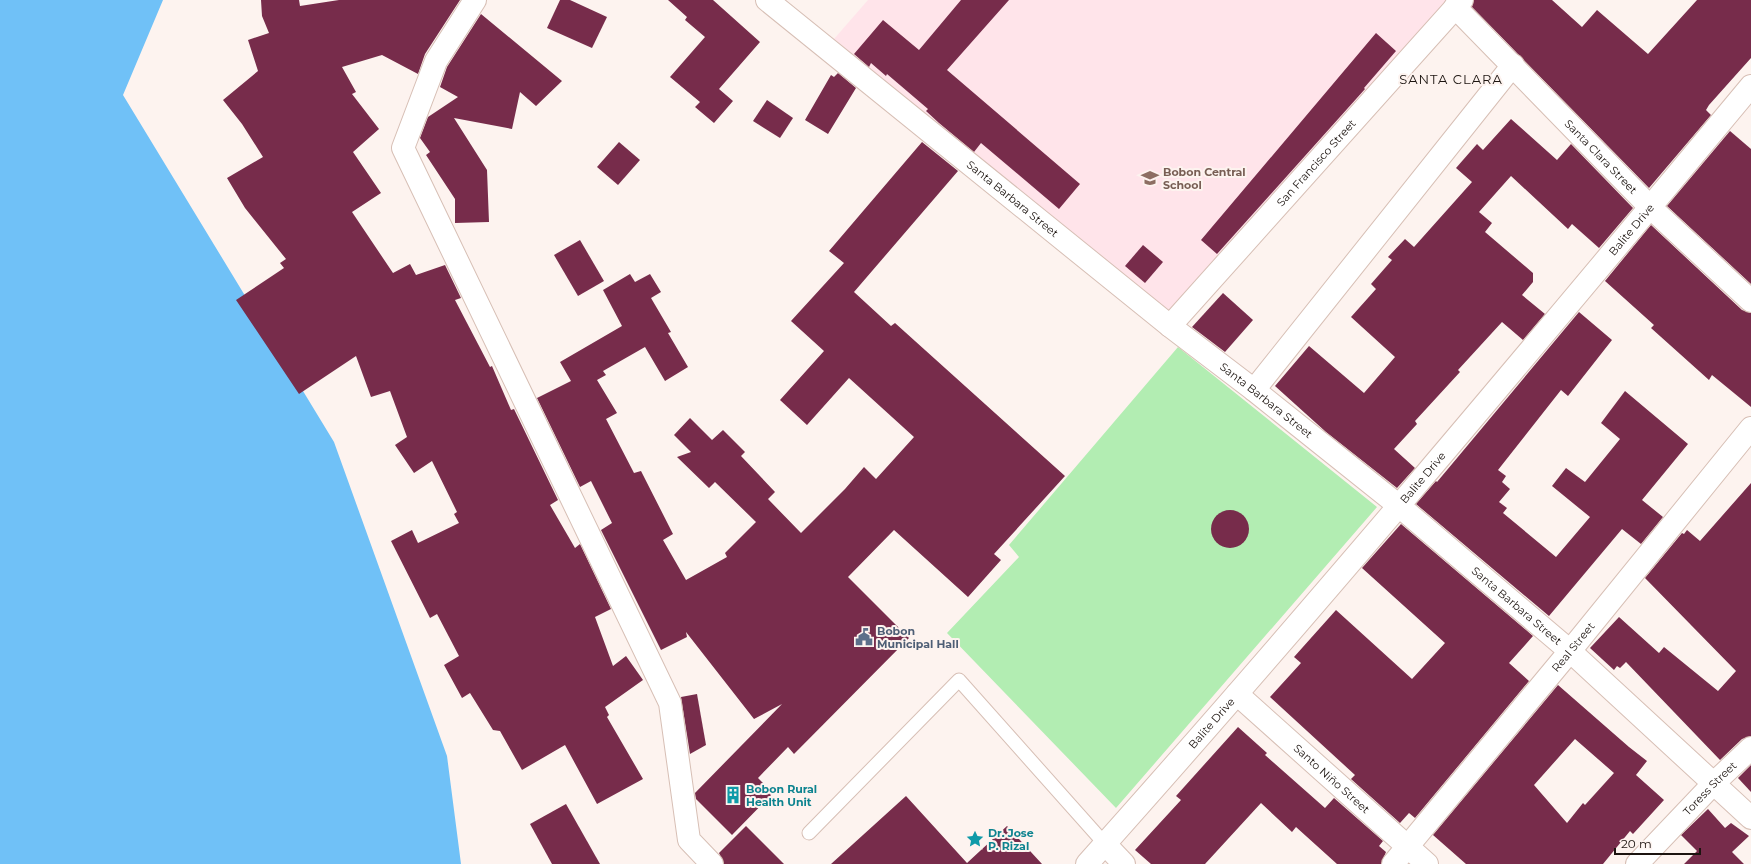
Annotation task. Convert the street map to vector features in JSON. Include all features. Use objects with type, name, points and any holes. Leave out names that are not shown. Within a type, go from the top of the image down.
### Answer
[{"type":"street","points":[[475,0],[436,61],[403,148],[670,703],[689,840],[712,864]]},
{"type":"street","name":"Santa Barbara Street","points":[[767,0],[1170,326],[1254,390],[1398,505],[1570,651],[1751,818]]},
{"type":"street","name":"San Francisco Street","points":[[1170,326],[1459,4]]},
{"type":"street","name":"Santa Clara Street","points":[[1459,4],[1513,65],[1650,207],[1751,301]]},
{"type":"street","points":[[1254,390],[1513,65]]},
{"type":"street","name":"Balite Drive","points":[[1087,864],[1237,694],[1751,86]]},
{"type":"street","name":"Real Street","points":[[1393,864],[1570,651],[1751,428]]},
{"type":"street","name":"Santo Niño Street","points":[[1237,694],[1427,864]]},
{"type":"street","name":"Toress Street","points":[[1637,864],[1714,783],[1751,748]]},
{"type":"street","points":[[1105,844],[1124,864]]},
{"type":"lane","points":[[809,833],[959,680],[1105,844]]},
{"type":"shaded area","name":"Bobon Central School","points":[[868,0],[1456,0],[1172,316],[834,39]]},
{"type":"green space","points":[[1178,347],[1377,507],[1116,808],[947,633],[1019,557],[1009,545]]},
{"type":"water","points":[[0,0],[163,0],[123,95],[334,442],[447,756],[461,864],[0,864]]},
{"type":"building","points":[[261,0],[299,0],[300,6],[339,0],[460,0],[425,54],[418,74],[382,55],[342,67],[356,92],[352,94],[379,129],[353,152],[381,193],[352,212],[393,273],[410,264],[416,275],[445,265],[461,298],[455,300],[490,367],[492,366],[511,410],[514,409],[558,500],[550,505],[575,548],[580,544],[611,609],[595,617],[613,666],[626,656],[643,680],[605,707],[609,715],[607,717],[643,779],[597,804],[565,745],[522,770],[500,731],[493,730],[470,693],[462,698],[444,665],[459,656],[437,614],[430,618],[391,541],[412,530],[418,543],[459,523],[454,514],[457,512],[432,461],[414,473],[395,445],[407,437],[390,391],[371,397],[356,356],[299,394],[236,300],[284,268],[280,263],[286,259],[245,208],[227,178],[263,157],[242,124],[223,100],[258,71],[248,40],[269,33],[262,16]]},
{"type":"building","points":[[560,0],[570,0],[607,17],[592,48],[547,28]]},
{"type":"building","points":[[668,0],[713,0],[760,42],[719,89],[733,101],[714,123],[695,107],[700,102],[670,77],[705,37],[685,20],[687,17]]},
{"type":"building","points":[[961,0],[1009,0],[947,70],[1080,184],[1059,209],[981,143],[974,152],[939,123],[926,111],[928,109],[887,74],[886,76],[871,63],[869,67],[854,54],[883,20],[919,50]]},
{"type":"building","points":[[1474,0],[1552,0],[1582,27],[1597,10],[1648,54],[1697,0],[1751,0],[1751,58],[1709,105],[1706,110],[1711,115],[1649,188],[1472,7]]},
{"type":"building","points":[[481,14],[562,81],[536,106],[520,92],[512,129],[454,118],[487,170],[489,222],[455,223],[455,199],[426,155],[430,152],[420,138],[428,117],[458,97],[440,87],[447,67]]},
{"type":"building","points":[[1376,33],[1396,51],[1364,88],[1365,89],[1217,254],[1201,240]]},
{"type":"building","points":[[838,73],[856,88],[828,134],[805,120],[831,75],[834,77]]},
{"type":"building","points":[[767,100],[793,118],[780,138],[753,121]]},
{"type":"building","points":[[1511,119],[1557,160],[1571,144],[1633,208],[1599,248],[1572,224],[1568,229],[1511,176],[1479,212],[1492,223],[1485,232],[1533,273],[1533,282],[1522,295],[1545,314],[1523,340],[1502,322],[1458,370],[1460,372],[1415,421],[1417,424],[1394,449],[1415,468],[1397,488],[1326,432],[1275,386],[1309,346],[1364,393],[1395,357],[1351,317],[1376,289],[1371,284],[1392,260],[1388,257],[1405,239],[1414,247],[1472,182],[1456,168],[1477,144],[1483,150]]},
{"type":"building","points":[[1730,131],[1751,149],[1751,284],[1667,206]]},
{"type":"building","points":[[619,142],[640,160],[618,185],[597,167]]},
{"type":"building","points":[[922,142],[958,171],[854,292],[891,326],[895,323],[1065,476],[994,554],[1001,560],[968,597],[894,530],[848,577],[909,638],[794,754],[788,747],[758,778],[773,793],[732,835],[696,799],[695,793],[782,704],[754,719],[686,632],[687,637],[661,650],[601,530],[612,523],[591,481],[580,487],[537,398],[571,381],[560,362],[622,326],[603,290],[630,274],[635,282],[650,274],[661,292],[651,298],[671,332],[668,333],[688,367],[665,381],[645,347],[603,371],[606,375],[597,380],[617,413],[606,419],[634,473],[641,471],[673,534],[663,540],[686,580],[727,557],[725,553],[756,522],[715,482],[709,488],[677,457],[691,452],[674,435],[690,418],[712,440],[723,430],[745,452],[741,456],[775,492],[768,499],[801,533],[845,489],[864,467],[876,479],[914,437],[849,378],[807,425],[780,400],[824,351],[791,321],[844,263],[829,251]]},
{"type":"building","points":[[1651,225],[1742,310],[1751,313],[1751,407],[1712,375],[1709,380],[1651,328],[1654,325],[1605,281]]},
{"type":"building","points":[[580,240],[604,281],[578,296],[554,255]]},
{"type":"building","points":[[1143,245],[1163,262],[1145,283],[1125,266]]},
{"type":"building","points":[[1223,293],[1253,320],[1225,352],[1192,327]]},
{"type":"building","points":[[1579,312],[1612,340],[1568,396],[1561,390],[1498,470],[1506,476],[1502,482],[1510,489],[1499,502],[1507,508],[1503,513],[1556,557],[1590,517],[1552,486],[1566,468],[1585,482],[1620,439],[1601,423],[1625,391],[1688,444],[1642,500],[1663,517],[1641,544],[1622,529],[1549,616],[1416,504],[1436,481],[1437,482]]},
{"type":"building","points":[[1751,483],[1751,736],[1742,739],[1720,760],[1626,662],[1620,668],[1617,666],[1614,670],[1590,648],[1619,617],[1659,653],[1664,647],[1718,691],[1736,671],[1645,578],[1682,533],[1684,534],[1687,530],[1700,541]]},
{"type":"building","points":[[1226,510],[1234,510],[1244,515],[1248,522],[1248,536],[1244,543],[1234,548],[1226,548],[1216,543],[1214,540],[1211,533],[1211,525],[1216,515],[1219,513]]},
{"type":"building","points":[[1401,524],[1533,636],[1509,663],[1529,681],[1415,818],[1409,813],[1400,823],[1351,779],[1355,775],[1270,697],[1301,663],[1294,657],[1336,610],[1412,679],[1445,643],[1362,568]]},
{"type":"building","points":[[1558,685],[1647,761],[1636,775],[1664,800],[1633,834],[1630,831],[1603,864],[1466,864],[1433,835]],"holes":[[[1575,739],[1614,773],[1585,805],[1583,803],[1567,823],[1534,785]]]},
{"type":"building","points":[[697,694],[706,745],[690,754],[681,697]]},
{"type":"building","points":[[1238,727],[1267,753],[1265,755],[1325,808],[1334,798],[1383,841],[1379,846],[1386,852],[1381,864],[1337,864],[1296,827],[1292,832],[1261,803],[1205,864],[1151,864],[1135,850],[1181,800],[1176,796]]},
{"type":"building","points":[[1751,765],[1751,792],[1738,778]]},
{"type":"building","points":[[906,796],[967,863],[1007,826],[1042,864],[831,864]]},
{"type":"building","points":[[566,804],[600,864],[552,864],[530,824]]},
{"type":"building","points":[[1708,809],[1725,828],[1731,823],[1749,836],[1732,852],[1744,864],[1684,864],[1697,851],[1681,835]]},
{"type":"building","points":[[746,826],[784,864],[724,864],[719,853]]},
{"type":"place","name":"Bobon Central School","points":[[1150,178]]},
{"type":"place","name":"Bobon Municipal Hall","points":[[864,637]]},
{"type":"place","name":"Bobon Rural Health Unit","points":[[733,795]]},
{"type":"place","name":"Dr. Jose P. Rizal","points":[[975,839]]},
{"type":"district","name":"SANTA CLARA","points":[[1451,79]]}]
